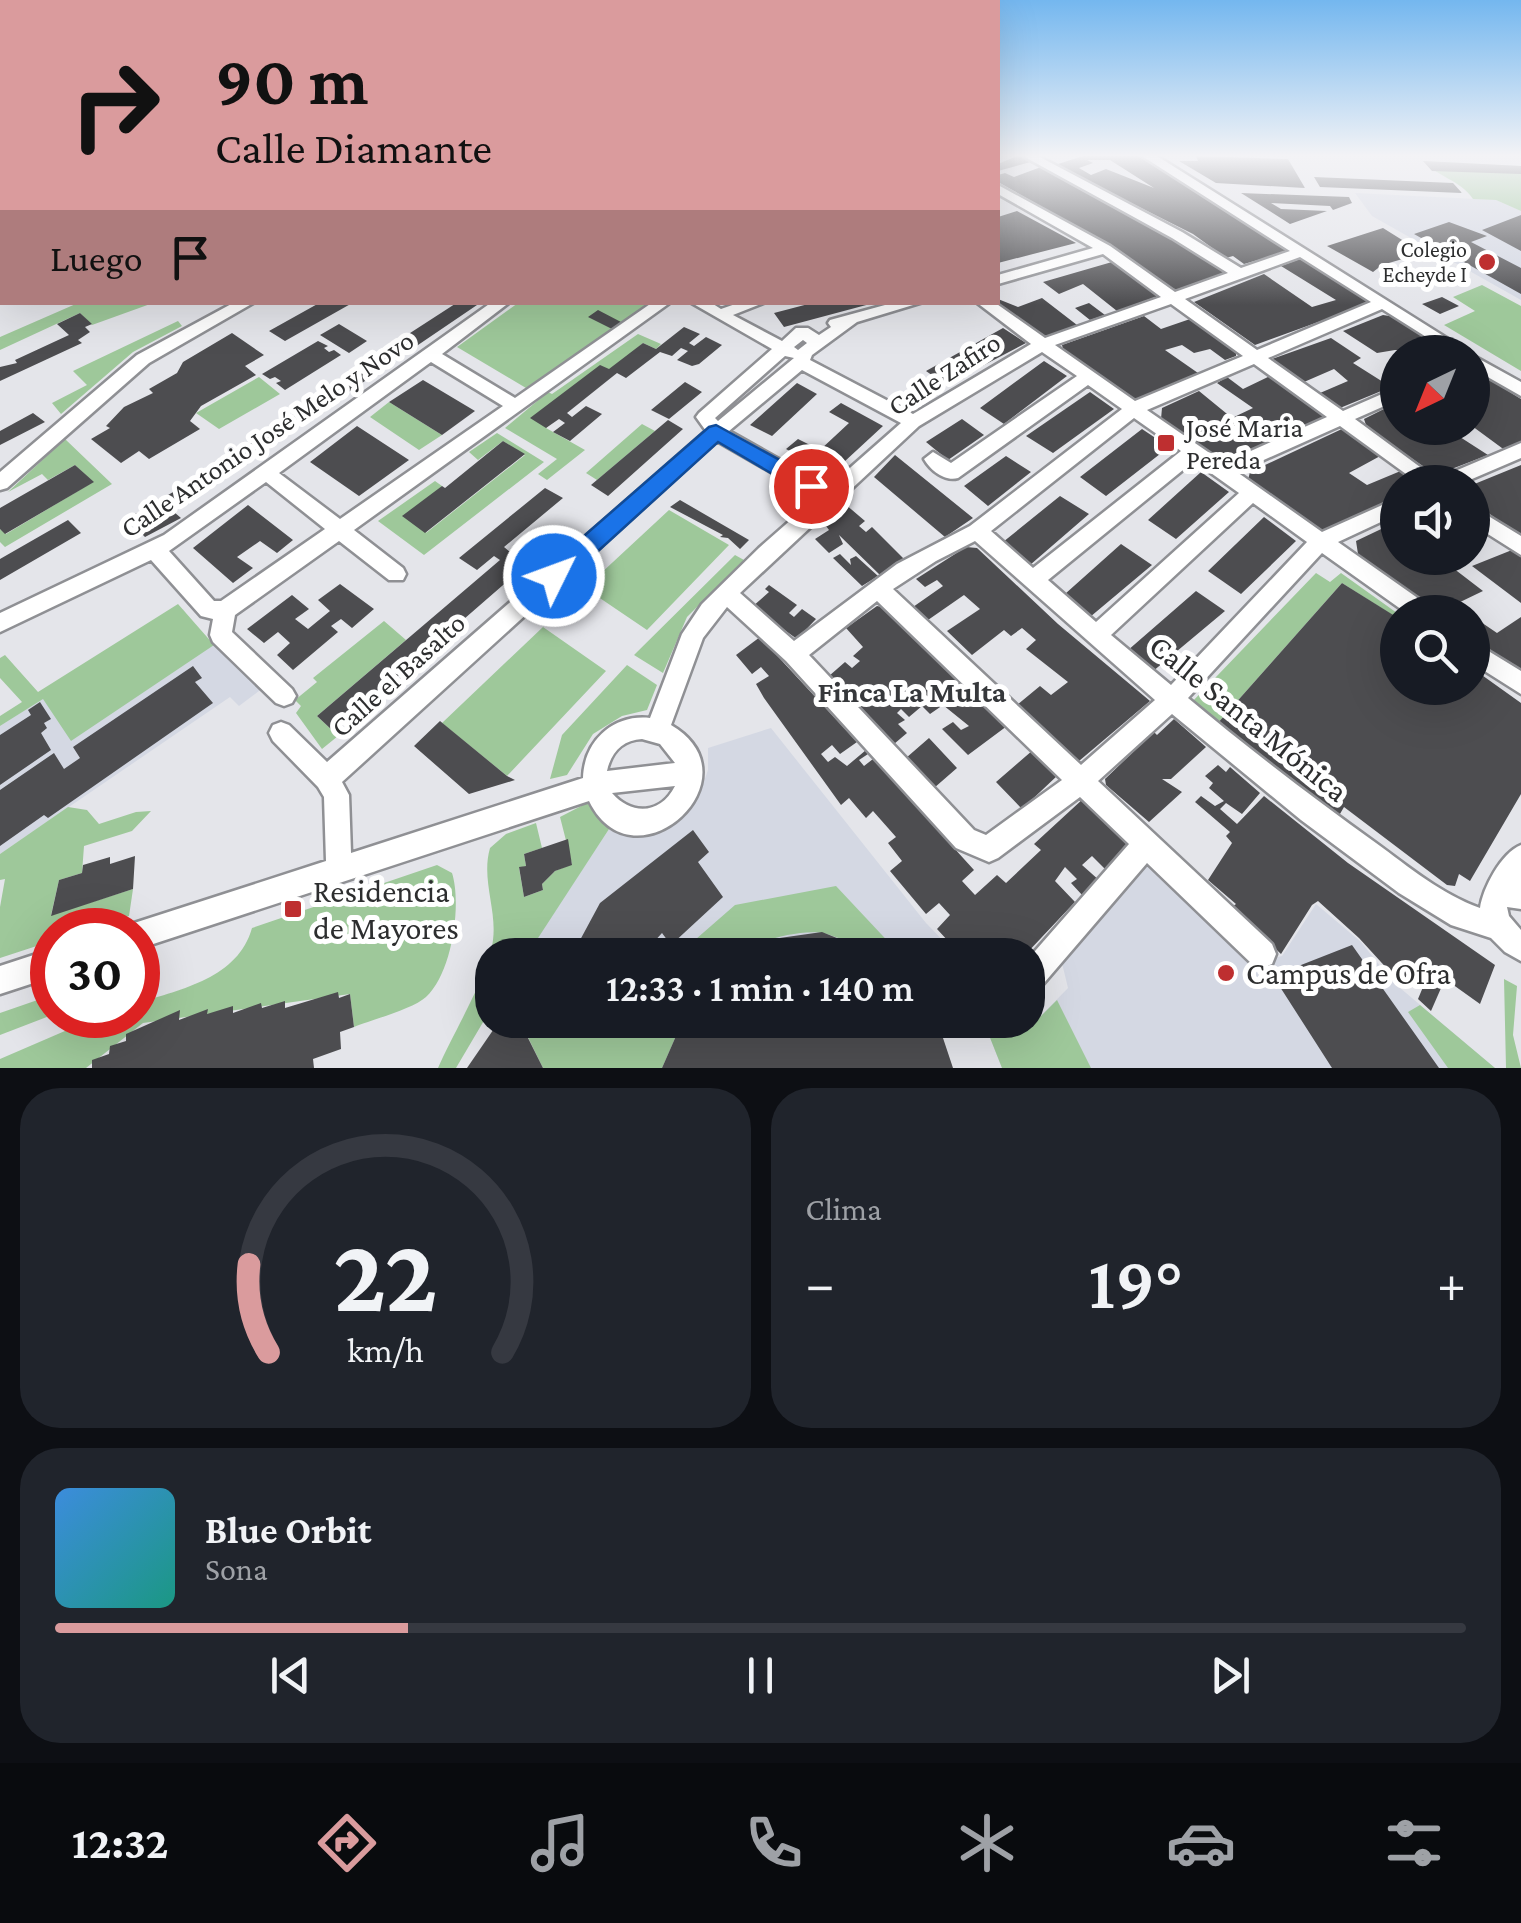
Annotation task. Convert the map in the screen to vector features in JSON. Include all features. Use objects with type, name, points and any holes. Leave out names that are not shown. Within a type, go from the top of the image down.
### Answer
[{"type":"street","points":[[1029,206],[1105,249],[1406,465]]},
{"type":"street","points":[[1118,206],[1240,274]]},
{"type":"street","points":[[1227,206],[1433,335]]},
{"type":"street","points":[[1000,279],[1105,249]]},
{"type":"street","name":"Calle Zafiro","points":[[658,730],[694,634],[725,593],[913,422],[1043,344],[1301,252]]},
{"type":"street","points":[[794,654],[859,601],[954,540],[977,531],[1135,408],[1383,304]]},
{"type":"street","points":[[0,483],[142,359],[242,305]]},
{"type":"street","name":"Calle Antonio José Melo y Novo","points":[[0,623],[155,550],[499,305]]},
{"type":"street","points":[[155,550],[210,610],[225,610],[660,305]]},
{"type":"street","points":[[703,305],[768,338],[806,348],[913,422]]},
{"type":"street","points":[[720,314],[749,305]]},
{"type":"street","name":"Calle el Basalto","points":[[339,868],[336,795],[327,779],[806,348],[849,322],[906,305]]},
{"type":"street","points":[[987,305],[1397,595]]},
{"type":"street","points":[[768,338],[783,350]]},
{"type":"street","points":[[806,348],[783,350],[705,417],[716,432],[811,486]]},
{"type":"street","points":[[430,355],[514,405]]},
{"type":"street","points":[[1490,371],[1521,390]]},
{"type":"street","points":[[933,459],[951,473],[1089,376]]},
{"type":"street","points":[[1223,471],[1380,401]]},
{"type":"street","points":[[1487,465],[1521,450]]},
{"type":"street","points":[[1033,580],[1194,451]]},
{"type":"street","points":[[266,473],[396,574]]},
{"type":"street","points":[[1096,635],[1252,492]]},
{"type":"street","points":[[725,593],[794,654],[965,839],[988,849],[1000,844],[1082,780],[1171,700],[1321,541],[1380,514]]},
{"type":"street","points":[[1490,525],[1521,547]]},
{"type":"street","name":"Calle Santa Mónica","points":[[977,531],[1258,774],[1421,891],[1474,923],[1498,926]]},
{"type":"street","points":[[880,590],[1262,954]]},
{"type":"street","points":[[225,610],[221,635],[284,696]]},
{"type":"street","points":[[1490,662],[1521,684]]},
{"type":"street","points":[[636,729],[658,730],[682,746],[689,759],[690,776],[684,795],[673,808],[647,820],[620,818],[608,811],[594,788],[596,761],[606,746],[636,729]]},
{"type":"street","points":[[281,733],[327,779]]},
{"type":"street","points":[[160,928],[594,788],[633,777],[690,776]]},
{"type":"street","points":[[1045,960],[1147,843]]},
{"type":"street","points":[[1521,858],[1508,897],[1492,906],[1498,926],[1521,947]]},
{"type":"street","points":[[0,980],[30,970]]},
{"type":"shaded area","name":"Colegio Echeyde I","points":[[1364,206],[1509,206],[1521,211],[1521,300],[1372,216]]},
{"type":"shaded area","points":[[183,609],[197,630],[263,688],[239,706],[230,697],[0,854],[0,726]]},
{"type":"shaded area","points":[[771,728],[941,938],[537,938],[611,826],[630,835],[653,833],[676,822],[700,793],[708,770],[708,748]]},
{"type":"shaded area","name":"Campus de Ofra","points":[[1147,865],[1251,964],[1282,956],[1316,904],[1361,942],[1393,982],[1495,1068],[1002,1068],[990,1038],[1045,1038],[1045,1012],[1068,988],[1060,955]]},
{"type":"green space","points":[[1482,285],[1521,306],[1521,371],[1490,352],[1490,335],[1461,335],[1444,325],[1475,311],[1453,297]]},
{"type":"green space","points":[[73,305],[147,305],[92,325],[80,313],[0,350],[0,337]]},
{"type":"green space","points":[[515,305],[647,305],[526,388],[457,347]]},
{"type":"green space","points":[[178,321],[182,326],[133,352],[61,414],[52,403],[87,385],[73,371]]},
{"type":"green space","points":[[638,334],[661,344],[656,349],[643,343],[546,428],[585,450],[547,480],[538,474],[557,459],[505,428],[548,392],[552,394]]},
{"type":"green space","points":[[259,377],[280,394],[219,429],[196,413]]},
{"type":"green space","points":[[389,402],[442,435],[419,450],[370,417]]},
{"type":"green space","points":[[642,424],[655,431],[597,480],[586,473]]},
{"type":"green space","points":[[497,433],[544,462],[424,555],[378,521],[435,481],[442,486],[426,533],[525,455],[503,441],[478,460],[469,452]]},
{"type":"green space","points":[[65,439],[112,484],[5,547],[0,542],[0,529],[6,534],[93,482],[75,465],[48,480],[42,474],[8,492]]},
{"type":"green space","points":[[669,510],[729,545],[647,630],[585,588]]},
{"type":"green space","points":[[735,555],[744,560],[687,617],[663,673],[634,655]]},
{"type":"green space","points":[[1316,573],[1330,582],[1341,573],[1380,601],[1380,607],[1342,583],[1217,724],[1191,703]]},
{"type":"green space","points":[[178,604],[214,645],[71,741],[43,699],[0,726],[0,716],[22,702],[0,678],[0,658],[5,655],[38,692]]},
{"type":"green space","points":[[384,621],[406,640],[317,716],[338,736],[322,749],[296,713],[301,706],[295,700],[317,682],[313,678]]},
{"type":"green space","points":[[543,627],[606,671],[507,776],[442,723]]},
{"type":"green space","points":[[627,665],[657,685],[647,710],[622,716],[593,734],[567,775],[550,779],[562,735]]},
{"type":"green space","points":[[587,803],[611,826],[538,938],[493,938],[487,871],[490,848],[506,834],[536,823],[542,848],[524,854],[526,866],[519,868],[524,897],[543,890],[542,884],[555,871],[572,864],[560,817]]},
{"type":"green space","points":[[68,807],[87,810],[99,824],[151,811],[132,831],[84,846],[82,873],[59,880],[53,908],[30,908],[30,948],[0,958],[0,907],[5,879],[0,880],[0,854]]},
{"type":"green space","points":[[437,865],[452,873],[456,902],[448,956],[435,986],[412,1006],[354,1027],[350,994],[160,1021],[160,996],[221,970],[245,945],[252,928]]},
{"type":"green space","points":[[836,886],[885,938],[838,938],[806,932],[777,938],[697,938],[735,905]]},
{"type":"green space","points":[[133,889],[130,908],[73,908]]},
{"type":"green space","name":"Campus de Ofra","points":[[1504,979],[1517,986],[1513,1035],[1521,1068],[1506,1068]]},
{"type":"green space","points":[[475,993],[475,1036],[456,1068],[438,1068]]},
{"type":"green space","points":[[1057,1000],[1091,1068],[1002,1068],[990,1038],[1045,1038],[1045,1012]]},
{"type":"green space","points":[[30,1003],[30,1023],[0,1035],[0,1013]]},
{"type":"green space","points":[[1420,1005],[1495,1068],[1448,1068],[1408,1012]]},
{"type":"green space","points":[[49,1038],[124,1038],[86,1068],[0,1068],[0,1059]]},
{"type":"green space","points":[[528,1038],[675,1038],[662,1068],[543,1068]]},
{"type":"building","points":[[1040,206],[1113,206],[1229,273],[1180,290],[1170,288],[1109,245]]},
{"type":"building","points":[[1137,206],[1218,206],[1286,248],[1286,252],[1244,264],[1233,256],[1226,258],[1193,234]]},
{"type":"building","points":[[1261,206],[1327,211],[1290,224]]},
{"type":"building","points":[[1017,211],[1076,243],[1000,262],[1000,216]]},
{"type":"building","points":[[1521,215],[1521,251],[1482,230]]},
{"type":"building","points":[[1449,222],[1487,236],[1471,242],[1521,268],[1521,294],[1414,234]]},
{"type":"building","points":[[1383,228],[1423,253],[1382,265],[1373,272],[1327,246]]},
{"type":"building","points":[[1300,259],[1368,299],[1368,304],[1255,345],[1194,302],[1264,274],[1312,307],[1336,300],[1281,266]]},
{"type":"building","points":[[1112,262],[1161,295],[1117,311],[1083,284],[1059,294],[1043,282]]},
{"type":"building","points":[[1442,297],[1459,306],[1440,314],[1422,304]]},
{"type":"building","points":[[1042,298],[1077,325],[1047,337],[998,305],[1000,300],[1018,307]]},
{"type":"building","points":[[1089,303],[1105,315],[1090,320],[1075,308]]},
{"type":"building","points":[[316,305],[349,305],[285,341],[269,331]]},
{"type":"building","points":[[453,305],[477,305],[228,474],[216,465],[395,348],[390,346]]},
{"type":"building","points":[[805,305],[866,305],[784,327],[774,313]]},
{"type":"building","points":[[598,310],[621,322],[612,329],[588,317]]},
{"type":"building","points":[[80,313],[92,324],[85,327],[90,332],[78,340],[82,343],[0,381],[0,367],[17,363],[15,360],[69,335],[57,324]]},
{"type":"building","points":[[1383,315],[1396,317],[1425,335],[1380,335],[1377,353],[1343,331]]},
{"type":"building","points":[[1144,316],[1161,329],[1193,318],[1236,349],[1236,356],[1225,360],[1210,349],[1194,353],[1182,345],[1165,350],[1198,373],[1141,400],[1126,396],[1064,353],[1062,345]]},
{"type":"building","points":[[339,324],[367,341],[349,353],[320,335]]},
{"type":"building","points":[[684,327],[700,334],[689,343],[694,346],[706,337],[722,345],[692,366],[677,360],[688,351],[681,348],[672,356],[660,352],[626,378],[617,373],[567,413],[572,417],[586,406],[602,414],[570,441],[553,432],[565,423],[559,419],[546,428],[530,418],[600,365],[609,369],[643,343],[656,349]]},
{"type":"building","points":[[1003,328],[1026,343],[946,385],[926,371]]},
{"type":"building","points":[[232,333],[264,355],[245,366],[256,375],[201,406],[190,421],[200,429],[149,459],[139,451],[121,463],[91,439],[110,428],[106,426],[124,407],[153,393],[149,389],[177,373],[183,362]]},
{"type":"building","points":[[1331,338],[1361,358],[1353,363],[1380,380],[1380,392],[1340,408],[1320,393],[1348,381],[1334,369],[1304,382],[1272,359]]},
{"type":"building","points":[[318,341],[328,346],[324,348],[329,352],[334,350],[341,355],[285,390],[276,383],[281,381],[262,374]]},
{"type":"building","points":[[1044,361],[1067,376],[1004,424],[980,408]]},
{"type":"building","points":[[1270,376],[1326,416],[1228,463],[1213,459],[1161,419],[1162,408],[1199,391],[1232,418],[1253,408],[1217,383],[1227,377],[1243,389]]},
{"type":"building","points":[[423,380],[475,411],[442,435],[389,402]]},
{"type":"building","points":[[1490,380],[1521,399],[1521,445],[1506,451],[1490,439]]},
{"type":"building","points":[[685,382],[702,392],[669,419],[651,410]]},
{"type":"building","points":[[797,383],[817,394],[772,436],[750,425]]},
{"type":"building","points":[[1090,392],[1114,409],[1053,453],[1026,436]]},
{"type":"building","points":[[841,403],[883,426],[831,474],[786,449],[798,439],[820,450],[849,423],[829,412]]},
{"type":"building","points":[[1380,411],[1380,437],[1367,428],[1364,419]]},
{"type":"building","points":[[33,413],[45,422],[0,445],[0,431]]},
{"type":"building","points":[[962,419],[984,435],[948,460],[926,442]]},
{"type":"building","points":[[668,420],[683,429],[608,496],[591,485]]},
{"type":"building","points":[[357,426],[409,460],[359,496],[310,462]]},
{"type":"building","points":[[1344,428],[1382,455],[1349,473],[1367,485],[1380,480],[1380,506],[1327,531],[1316,529],[1248,480],[1250,472]]},
{"type":"building","points":[[1142,429],[1169,447],[1106,496],[1080,477]]},
{"type":"building","points":[[503,441],[525,454],[425,533],[402,516],[442,486],[445,488]]},
{"type":"building","points":[[1392,445],[1472,445],[1488,455],[1462,465],[1421,465]]},
{"type":"building","points":[[895,455],[973,518],[945,537],[874,477]]},
{"type":"building","points":[[1006,456],[1031,472],[988,506],[964,486]]},
{"type":"building","points":[[75,465],[94,482],[5,534],[0,529],[0,508]]},
{"type":"building","points":[[1521,465],[1521,537],[1490,514],[1490,478]]},
{"type":"building","points":[[209,470],[220,479],[154,520],[142,511]]},
{"type":"building","points":[[1201,472],[1229,492],[1176,539],[1148,520]]},
{"type":"building","points":[[545,488],[563,498],[504,547],[510,552],[525,541],[541,552],[334,732],[317,716],[500,560],[494,556],[477,570],[459,558]]},
{"type":"building","points":[[1060,496],[1089,514],[1030,565],[1003,542]]},
{"type":"building","points":[[680,500],[749,540],[740,549],[728,538],[720,537],[723,535],[670,507]]},
{"type":"building","points":[[845,504],[865,521],[859,526],[866,532],[872,527],[907,562],[881,576],[839,535],[843,544],[829,553],[815,539],[829,530],[826,526],[833,521],[830,519]]},
{"type":"building","points":[[248,505],[293,540],[277,553],[260,541],[237,557],[253,568],[233,583],[193,548]]},
{"type":"building","points":[[139,512],[153,525],[174,512],[181,518],[145,537],[126,518]]},
{"type":"building","points":[[1264,517],[1296,541],[1241,594],[1208,571]]},
{"type":"building","points":[[68,520],[81,533],[0,580],[0,559]]},
{"type":"building","points":[[1380,530],[1380,570],[1358,554],[1356,541]]},
{"type":"building","points":[[1121,544],[1152,565],[1090,617],[1065,594]]},
{"type":"building","points":[[966,547],[977,548],[1058,624],[1150,701],[1079,761],[1017,705],[1040,686],[1051,695],[1068,682],[1026,649],[1036,640],[1022,628],[1011,636],[1004,630],[972,655],[947,631],[980,609],[964,595],[928,620],[913,607],[943,586],[937,580],[925,587],[916,579]]},
{"type":"building","points":[[1512,550],[1521,556],[1521,603],[1484,575],[1490,575],[1490,559]]},
{"type":"building","points":[[840,554],[851,565],[850,559],[856,556],[878,576],[862,586],[833,558]]},
{"type":"building","points":[[1387,575],[1462,575],[1483,591],[1475,595],[1415,595]]},
{"type":"building","points":[[1342,583],[1380,607],[1380,705],[1490,705],[1490,681],[1521,703],[1521,794],[1470,881],[1459,874],[1455,886],[1447,885],[1344,807],[1337,819],[1217,724]]},
{"type":"building","points":[[340,584],[374,609],[352,628],[341,619],[331,626],[338,632],[293,670],[277,655],[290,643],[278,632],[264,643],[247,629],[292,595],[309,609],[295,619],[308,629],[330,611],[318,600]]},
{"type":"building","points":[[769,585],[797,605],[789,613],[794,617],[802,609],[816,619],[797,639],[752,607],[769,592],[765,589]]},
{"type":"building","points":[[1196,591],[1225,611],[1152,672],[1127,651]]},
{"type":"building","points":[[877,606],[1007,726],[968,755],[942,729],[953,722],[961,730],[969,726],[943,705],[930,714],[922,706],[909,717],[901,709],[897,713],[905,720],[898,724],[907,733],[894,744],[829,676],[845,662],[852,668],[860,661],[853,656],[863,647],[846,628]]},
{"type":"building","points":[[1521,617],[1521,673],[1490,650],[1490,628],[1497,633]]},
{"type":"building","points":[[760,637],[857,742],[840,754],[832,745],[821,754],[828,762],[835,757],[847,766],[866,750],[868,754],[859,760],[864,766],[873,759],[974,870],[962,881],[975,895],[997,875],[1006,883],[1041,850],[1034,844],[1084,798],[1132,846],[1108,872],[1092,856],[1082,865],[1100,881],[1083,896],[1071,883],[1077,879],[1065,867],[1055,881],[1075,902],[1041,938],[945,938],[937,929],[950,915],[939,903],[926,914],[890,871],[902,861],[888,843],[896,837],[873,811],[866,818],[849,798],[841,805],[756,684],[769,676],[761,667],[752,674],[736,655]]},
{"type":"building","points":[[193,666],[202,678],[195,682],[213,703],[48,818],[44,815],[0,846],[0,790],[54,753],[64,769],[80,758],[73,747]]},
{"type":"building","points":[[40,702],[51,719],[44,723],[47,728],[41,733],[51,750],[0,785],[0,735],[31,715],[28,710]]},
{"type":"building","points":[[1174,719],[1206,747],[1171,779],[1162,779],[1182,792],[1149,822],[1106,785],[1105,779],[1154,732],[1157,735]]},
{"type":"building","points":[[440,721],[515,780],[469,794],[414,746]]},
{"type":"building","points":[[929,738],[957,768],[934,788],[906,758]]},
{"type":"building","points":[[1033,750],[1058,775],[1022,809],[996,782]]},
{"type":"building","points":[[1218,765],[1226,772],[1230,767],[1260,793],[1242,814],[1226,803],[1220,809],[1237,824],[1264,796],[1348,863],[1495,965],[1480,1004],[1445,979],[1431,1011],[1418,999],[1423,987],[1407,975],[1402,985],[1318,901],[1281,954],[1232,907],[1236,904],[1208,880],[1232,843],[1226,836],[1230,832],[1195,802],[1201,796],[1215,806],[1224,801],[1209,788],[1213,783],[1205,776]]},
{"type":"building","points":[[693,830],[709,852],[698,862],[723,897],[679,938],[666,938],[662,933],[657,938],[581,938],[600,903]]},
{"type":"building","points":[[568,839],[572,865],[555,871],[542,884],[543,890],[524,897],[519,867],[526,866],[524,854]]},
{"type":"building","points":[[135,856],[133,889],[75,908],[53,908],[59,880],[82,873],[83,865],[110,857],[110,864]]},
{"type":"building","points":[[822,932],[837,938],[780,938]]},
{"type":"building","points":[[1352,945],[1439,1068],[1332,1068],[1273,976]]},
{"type":"building","points":[[338,992],[339,998],[350,994],[354,1027],[340,1032],[341,1049],[313,1059],[314,1068],[92,1068],[92,1060],[109,1054],[110,1046],[126,1038],[160,1038],[160,1019],[180,1010],[179,1020],[208,1009],[207,1014],[233,1006],[233,1013],[261,1003],[262,1008],[285,1001],[285,1008]]},
{"type":"building","points":[[488,1038],[528,1038],[543,1068],[467,1068]]},
{"type":"building","points":[[675,1038],[943,1038],[953,1068],[662,1068]]},
{"type":"place","name":"Colegio Echeyde I","points":[[1487,262]]},
{"type":"place","name":"José Maria Pereda","points":[[1166,443]]},
{"type":"place","name":"Residencia de Mayores","points":[[293,909]]},
{"type":"place","name":"Campus de Ofra","points":[[1226,973]]},
{"type":"district","name":"Finca La Multa","points":[[912,691]]},
{"type":"route","points":[[554,576],[716,432],[811,486]]}]
